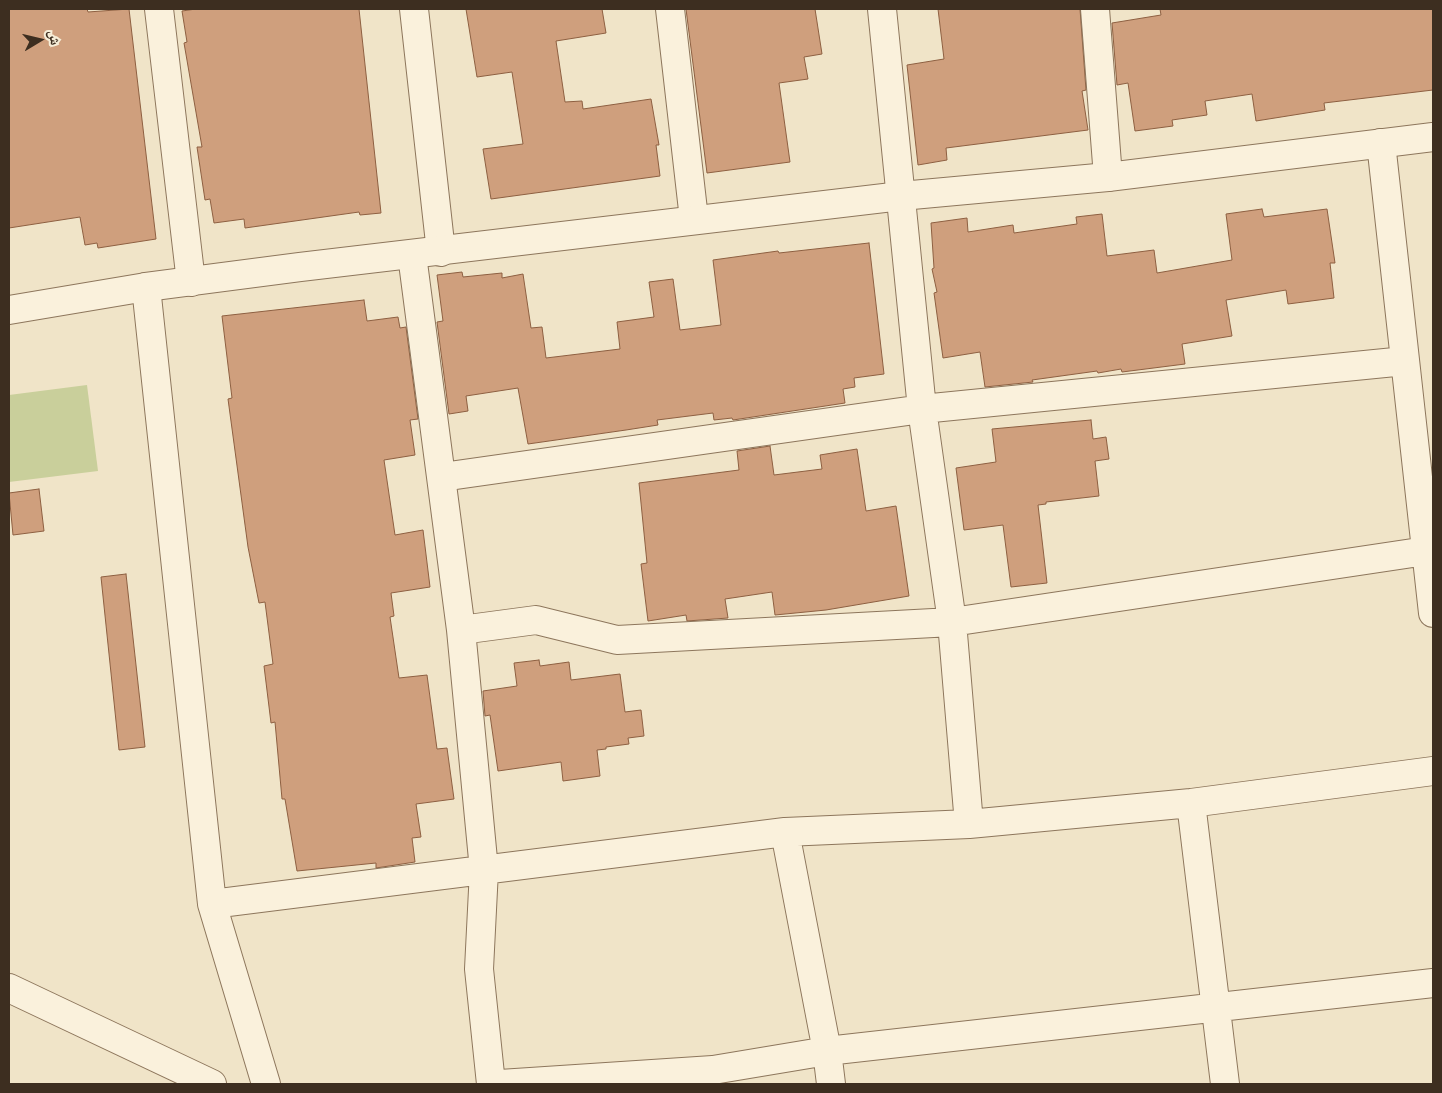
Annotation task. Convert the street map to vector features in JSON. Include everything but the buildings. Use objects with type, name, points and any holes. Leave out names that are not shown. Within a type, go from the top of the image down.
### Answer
[{"type":"street","points":[[159,9],[191,282]]},
{"type":"street","points":[[414,9],[441,252]]},
{"type":"street","points":[[670,9],[694,220]]},
{"type":"street","points":[[882,9],[922,409],[952,622],[969,824]]},
{"type":"street","points":[[1095,9],[1108,177]]},
{"type":"street","points":[[9,310],[146,287],[694,220],[902,196],[1108,177],[1433,137]]},
{"type":"street","points":[[1381,143],[1433,613]]},
{"type":"street","points":[[412,255],[461,630],[484,870],[479,969],[491,1084]]},
{"type":"street","points":[[146,287],[212,904],[266,1084]]},
{"type":"street","points":[[442,477],[922,409],[1404,361]]},
{"type":"street","points":[[461,630],[536,620],[617,640],[952,622],[1426,552]]},
{"type":"street","points":[[212,904],[785,832],[969,824],[1191,803],[1433,771]]},
{"type":"street","points":[[1191,803],[1225,1084]]},
{"type":"street","points":[[785,832],[827,1051],[831,1084]]},
{"type":"street","points":[[500,1084],[713,1070],[827,1051],[1433,983]]},
{"type":"street","points":[[9,988],[212,1084]]},
{"type":"green space","points":[[87,385],[98,471],[9,482],[9,395]]}]
